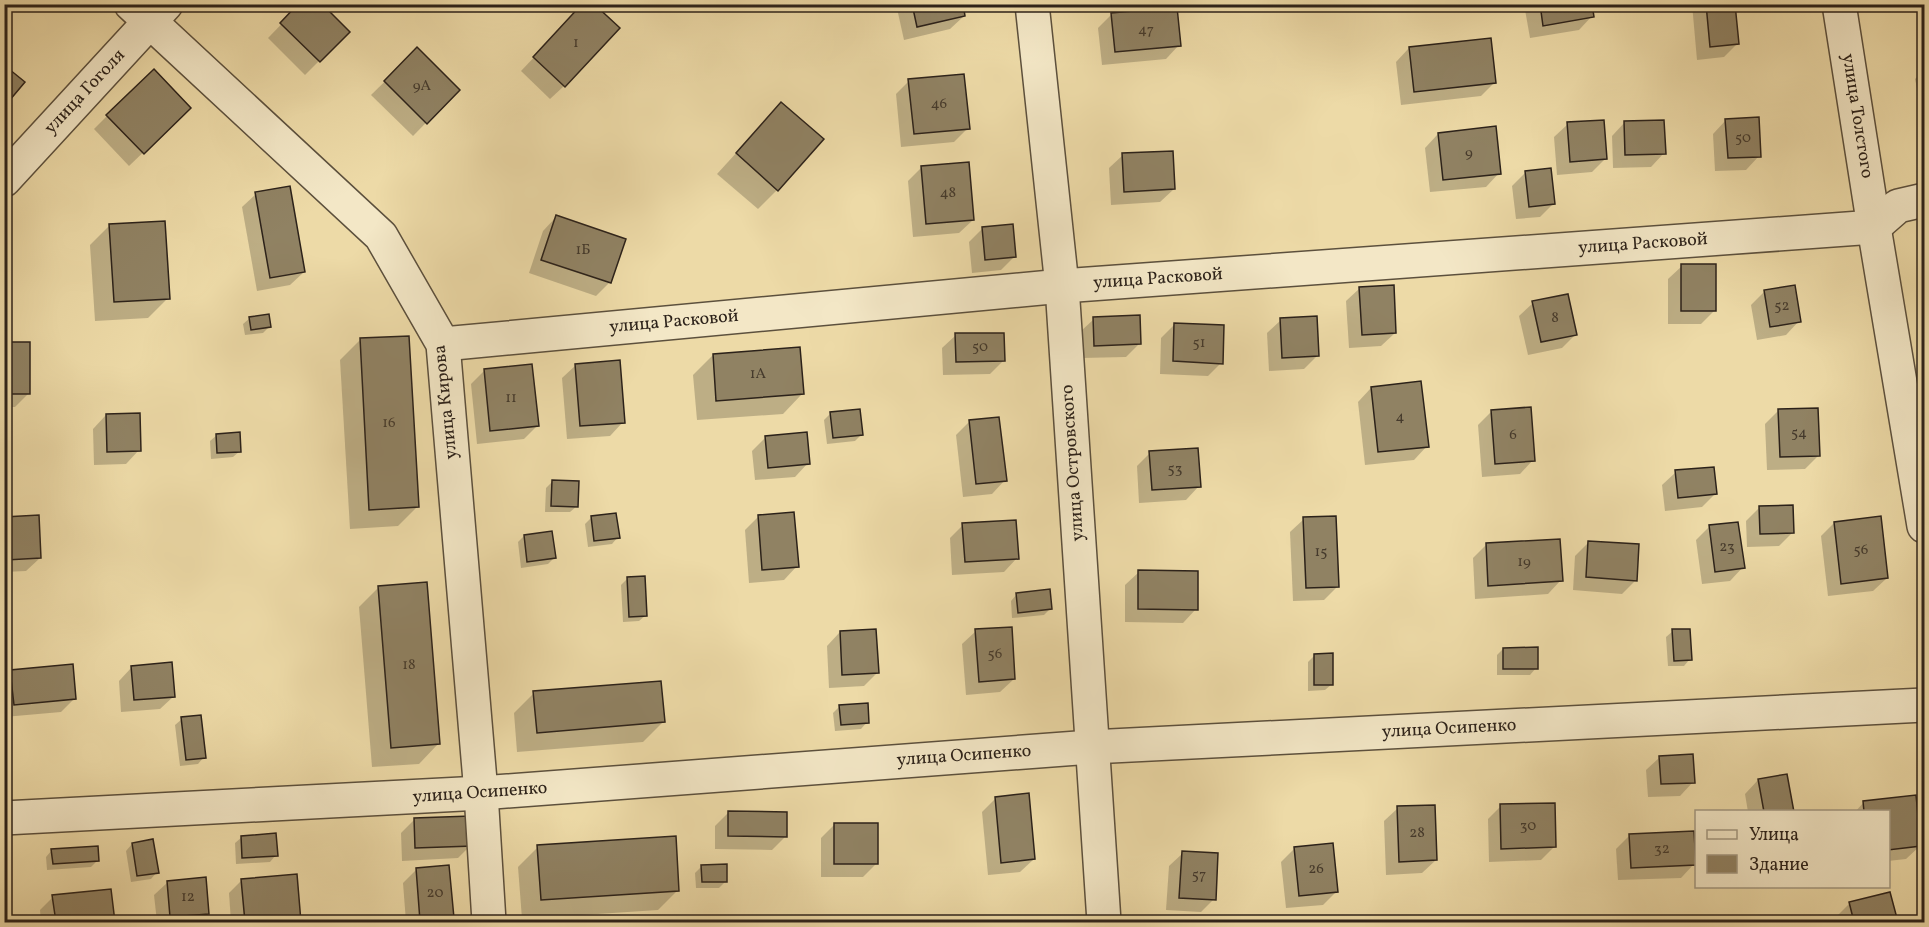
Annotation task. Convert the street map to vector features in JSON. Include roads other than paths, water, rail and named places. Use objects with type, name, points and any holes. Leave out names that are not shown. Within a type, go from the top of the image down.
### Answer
[{"type":"street","name":"улица Островского","points":[[1032,4],[1062,286],[1104,922]]},
{"type":"street","name":"улица Толстого","points":[[1839,4],[1924,526]]},
{"type":"street","name":"улица Гоголя","points":[[4,180],[149,11]]},
{"type":"street","name":"улица Кирова","points":[[149,11],[381,236],[443,344],[489,922]]},
{"type":"street","points":[[1874,227],[1898,206],[1924,200]]},
{"type":"street","name":"улица Расковой","points":[[443,344],[1062,286],[1874,227]]},
{"type":"street","name":"улица Осипенко","points":[[4,818],[480,794],[1091,747],[1924,705]]}]
